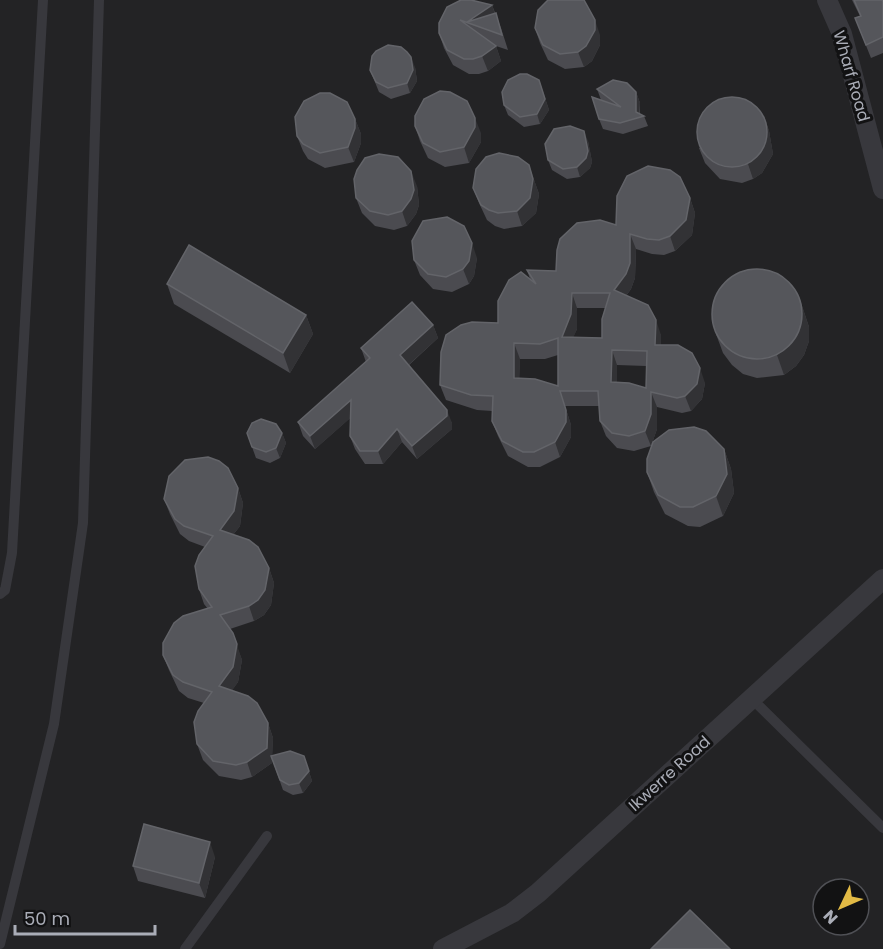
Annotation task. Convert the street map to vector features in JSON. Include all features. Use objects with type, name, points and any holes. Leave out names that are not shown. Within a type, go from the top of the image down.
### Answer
[{"type":"street","name":"Wharf Road","points":[[826,0],[850,63],[883,189]]},
{"type":"street","name":"Ikwerre Road","points":[[443,949],[512,913],[538,893],[883,579]]},
{"type":"lane","points":[[0,594],[5,590],[12,553],[43,0]]},
{"type":"lane","points":[[0,944],[54,724],[83,523],[99,0]]},
{"type":"lane","points":[[752,698],[883,828]]},
{"type":"lane","points":[[185,949],[267,836]]},
{"type":"shaded area","points":[[0,0],[883,0],[883,949],[0,949]]},
{"type":"building","points":[[461,0],[492,5],[467,22],[496,13],[502,35],[460,20],[496,46],[482,56],[473,59],[464,59],[447,50],[439,33],[439,23],[447,7]]},
{"type":"building","points":[[548,0],[584,0],[595,20],[595,30],[586,46],[578,52],[560,54],[543,45],[535,28],[538,10]]},
{"type":"building","points":[[854,0],[882,0],[883,37],[866,45],[855,18],[861,16]]},
{"type":"building","points":[[388,45],[401,47],[407,52],[411,57],[413,70],[407,83],[388,88],[376,82],[370,70],[372,56],[376,51]]},
{"type":"building","points":[[520,74],[527,74],[539,80],[545,99],[537,114],[520,117],[504,105],[502,92],[508,80]]},
{"type":"building","points":[[613,80],[627,83],[636,92],[636,112],[644,116],[620,123],[599,119],[592,97],[621,107],[597,89]]},
{"type":"building","points":[[440,91],[450,92],[467,101],[475,118],[475,127],[464,147],[440,152],[423,143],[415,126],[415,116],[424,99]]},
{"type":"building","points":[[320,93],[330,93],[347,102],[355,119],[355,128],[348,147],[320,153],[303,144],[297,136],[295,117],[304,101]]},
{"type":"building","points":[[732,97],[745,100],[757,107],[764,119],[767,132],[764,145],[757,157],[745,164],[732,167],[719,164],[707,157],[700,145],[697,132],[700,119],[707,107],[719,100]]},
{"type":"building","points":[[570,126],[584,131],[588,151],[586,158],[577,167],[563,169],[548,160],[545,144],[554,129]]},
{"type":"building","points":[[499,153],[518,157],[529,165],[533,179],[530,198],[517,211],[498,213],[489,210],[481,205],[473,188],[476,169],[486,157]]},
{"type":"building","points":[[379,154],[398,157],[411,171],[414,190],[411,199],[402,211],[388,215],[370,211],[356,198],[354,179],[357,170],[365,158]]},
{"type":"building","points":[[648,166],[670,170],[680,177],[690,198],[686,220],[670,236],[659,240],[630,234],[630,263],[626,274],[614,290],[648,305],[656,320],[655,345],[678,345],[692,353],[700,368],[697,384],[685,396],[677,398],[651,392],[651,414],[645,431],[629,436],[612,433],[600,421],[598,391],[560,391],[566,410],[566,422],[555,442],[534,452],[523,452],[502,441],[492,421],[493,396],[471,395],[440,385],[441,352],[446,335],[461,325],[472,322],[498,323],[498,301],[509,280],[521,272],[536,284],[527,270],[556,271],[560,239],[577,223],[600,220],[616,225],[617,196],[627,176]],"holes":[[[572,293],[610,293],[602,319],[602,338],[562,337],[571,314]],[[558,338],[558,386],[535,379],[514,378],[514,343],[540,344]],[[612,350],[647,351],[646,388],[629,383],[611,382]]]},
{"type":"building","points":[[447,217],[464,226],[472,243],[469,261],[463,269],[446,277],[428,274],[414,260],[412,241],[423,221]]},
{"type":"building","points":[[189,245],[306,315],[283,353],[167,284]]},
{"type":"building","points":[[757,269],[774,273],[789,282],[798,297],[802,314],[798,331],[789,346],[774,355],[757,359],[740,355],[725,346],[716,331],[712,314],[716,297],[725,282],[740,273]]},
{"type":"building","points":[[412,302],[433,325],[400,355],[447,410],[447,416],[412,446],[397,429],[378,451],[360,451],[350,436],[351,400],[310,436],[298,422],[370,358],[361,348]]},
{"type":"building","points":[[261,419],[276,424],[282,433],[276,448],[266,452],[252,447],[247,433],[252,423]]},
{"type":"building","points":[[694,427],[706,431],[724,449],[727,474],[716,496],[693,507],[680,507],[658,495],[647,472],[647,459],[653,442],[669,430]]},
{"type":"building","points":[[208,457],[228,468],[238,488],[234,511],[220,530],[249,540],[258,547],[269,568],[265,590],[258,600],[249,606],[220,615],[233,633],[237,644],[233,667],[219,686],[248,696],[257,703],[268,723],[267,748],[247,762],[236,765],[213,761],[197,744],[194,722],[198,711],[212,692],[183,682],[173,675],[163,655],[163,643],[174,623],[183,616],[212,607],[199,589],[195,566],[199,555],[213,536],[184,526],[175,519],[164,499],[169,476],[185,460]]},
{"type":"building","points":[[290,751],[304,756],[309,771],[299,783],[289,785],[280,780],[271,756]]},
{"type":"building","points":[[144,824],[210,842],[199,883],[133,866]]},
{"type":"building","points":[[690,910],[730,949],[651,949]]}]
